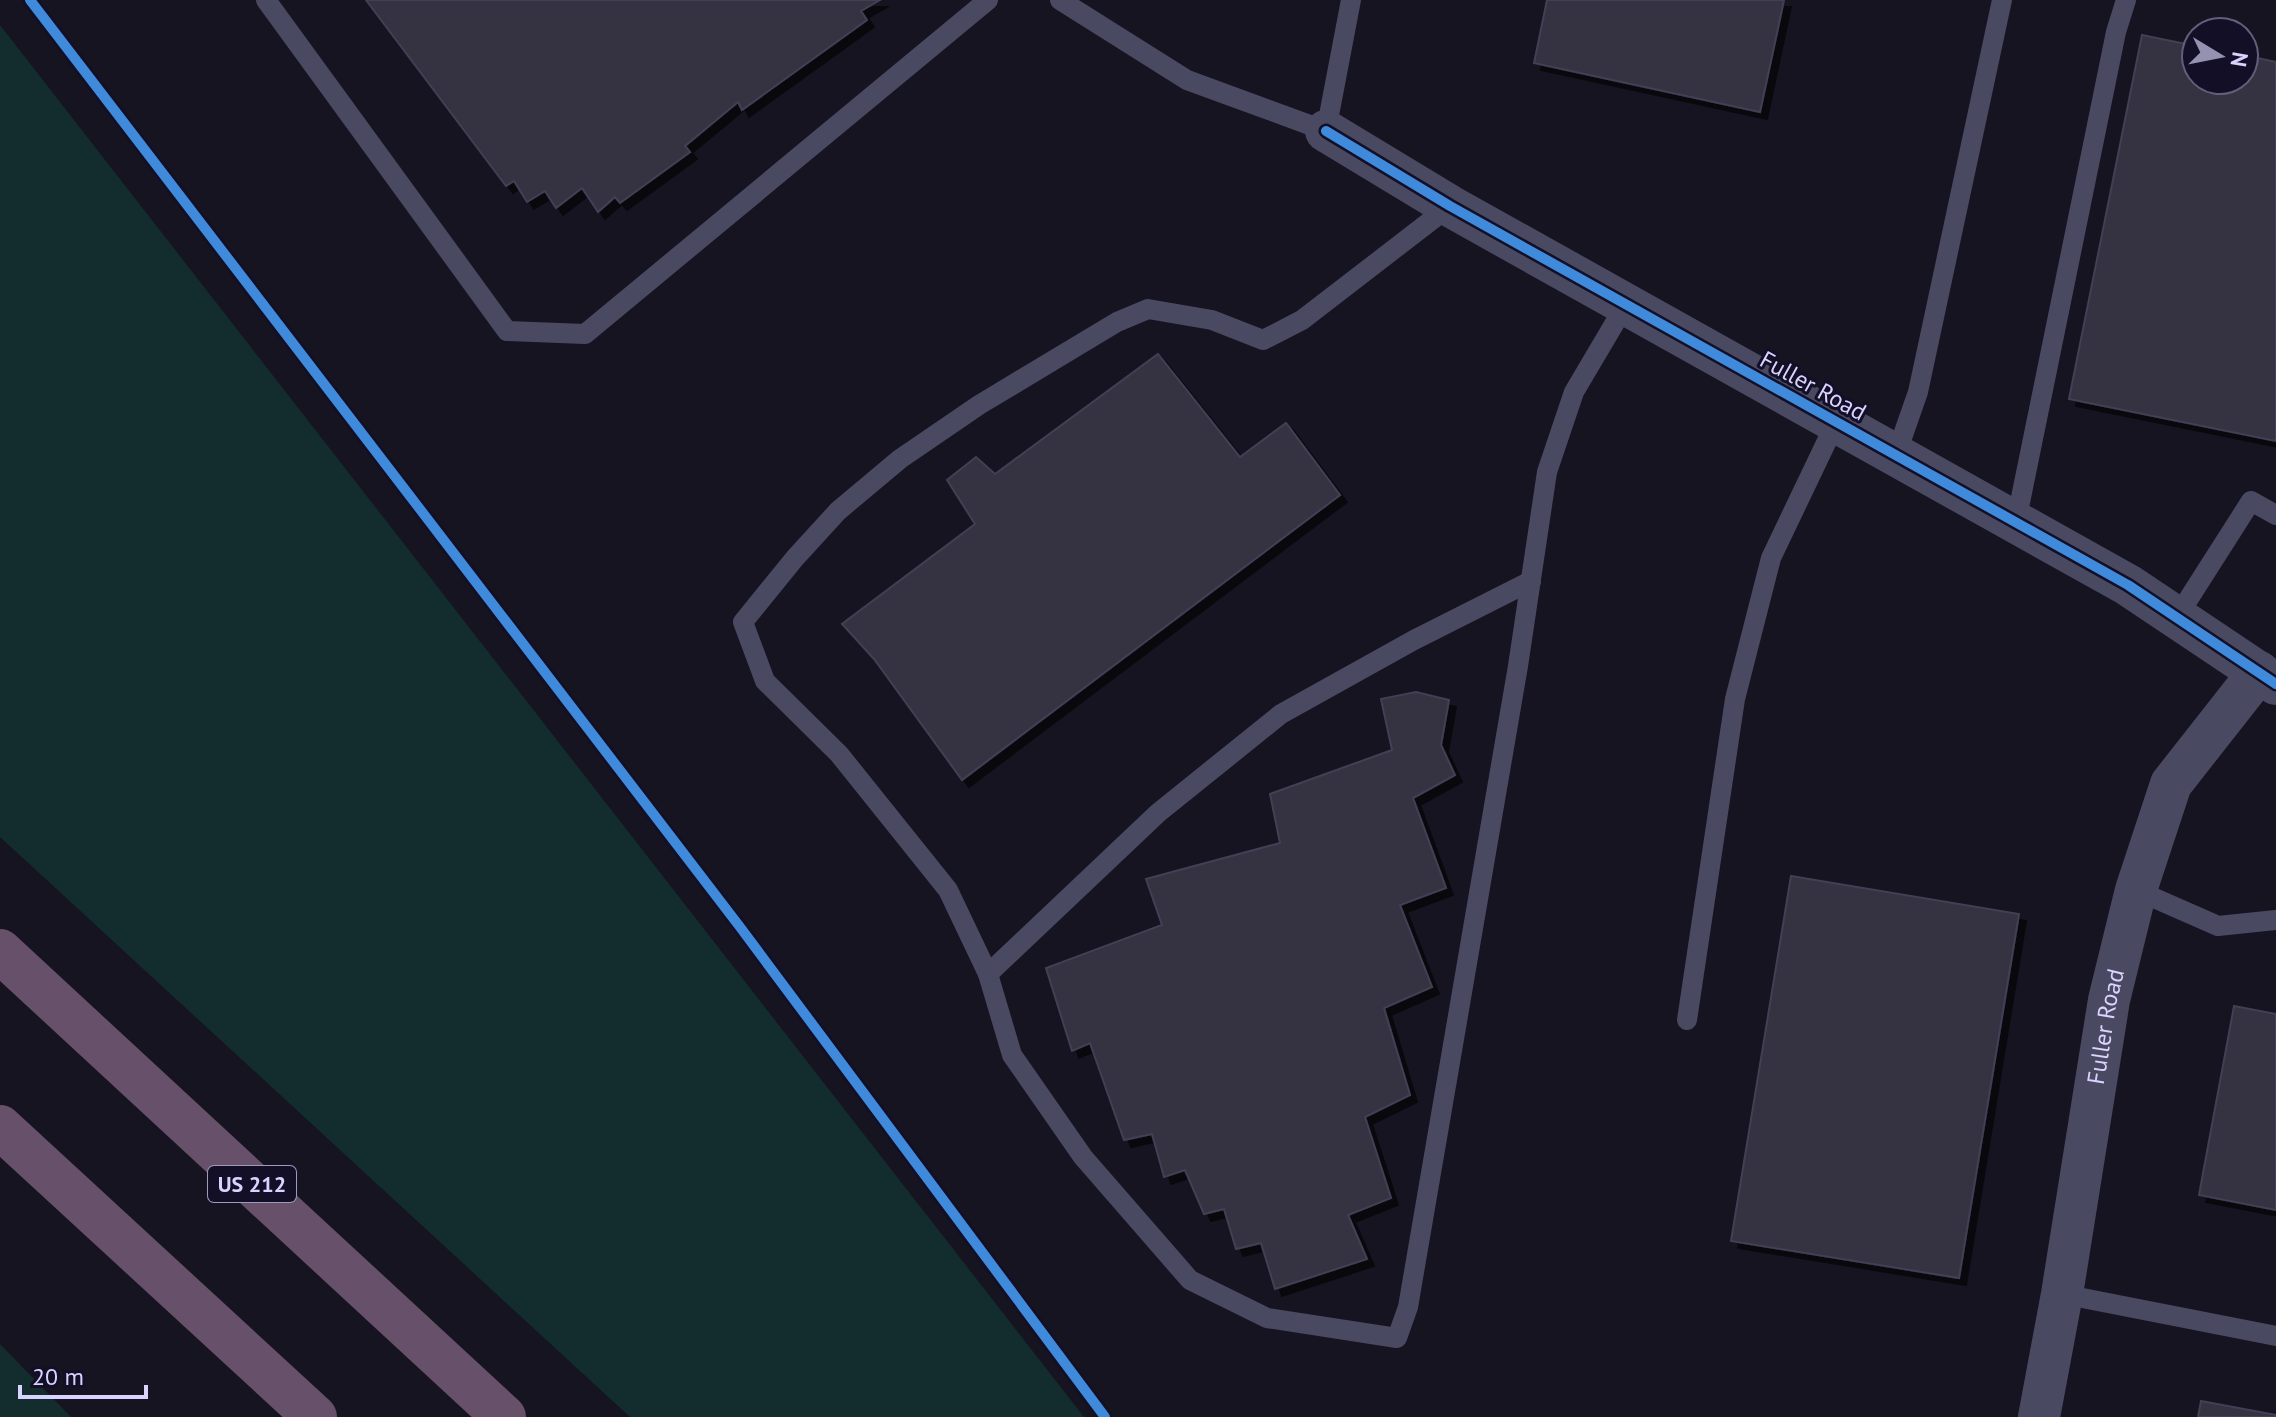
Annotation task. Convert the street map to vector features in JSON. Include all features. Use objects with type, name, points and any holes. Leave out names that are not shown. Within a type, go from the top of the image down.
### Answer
[{"type":"highway","name":"US 212","points":[[0,951],[504,1417]]},
{"type":"highway","points":[[0,1127],[315,1417]]},
{"type":"street","name":"Fuller Road","points":[[1326,131],[1450,206],[2128,585],[2268,678],[2171,784],[2136,890],[2109,1000],[2039,1417]]},
{"type":"lane","points":[[266,0],[507,331],[585,334],[988,0]]},
{"type":"lane","points":[[1060,0],[1187,80],[1326,131],[1351,0]]},
{"type":"lane","points":[[1896,455],[1918,392],[2002,0]]},
{"type":"lane","points":[[2016,522],[2116,32],[2126,0]]},
{"type":"lane","points":[[1450,206],[1302,320],[1263,340],[1212,320],[1148,309],[1117,322],[979,405],[900,459],[838,511],[743,622],[765,681],[839,754],[948,890],[988,974],[1012,1055],[1083,1157],[1190,1280],[1267,1318],[1397,1338],[1408,1307],[1547,472],[1574,392],[1626,304]]},
{"type":"lane","points":[[1687,1020],[1735,699],[1771,558],[1836,422]]},
{"type":"lane","points":[[2177,617],[2251,501],[2276,515]]},
{"type":"lane","points":[[988,974],[1158,813],[1281,714],[1414,640],[1531,581]]},
{"type":"lane","points":[[2136,890],[2218,926],[2276,920]]},
{"type":"lane","points":[[2062,1294],[2276,1336]]},
{"type":"green space","points":[[0,25],[1084,1417],[630,1417],[0,837]]},
{"type":"green space","points":[[0,1344],[71,1417],[0,1417]]},
{"type":"building","points":[[366,0],[880,0],[861,11],[867,20],[742,110],[738,102],[685,146],[690,152],[620,203],[615,197],[598,212],[582,188],[556,208],[545,191],[527,202],[514,181],[506,186]]},
{"type":"building","points":[[1547,0],[1784,0],[1760,112],[1534,63]]},
{"type":"building","points":[[2142,35],[2180,43],[2180,96],[2260,96],[2260,58],[2276,62],[2276,441],[2069,399]]},
{"type":"building","points":[[1158,354],[1240,457],[1286,423],[1340,495],[962,780],[874,659],[842,624],[975,524],[947,480],[976,457],[995,474]]},
{"type":"building","points":[[1416,692],[1449,700],[1441,745],[1455,775],[1413,798],[1446,888],[1400,905],[1432,987],[1384,1008],[1410,1095],[1365,1117],[1391,1198],[1348,1215],[1367,1259],[1275,1289],[1261,1243],[1236,1249],[1224,1209],[1204,1214],[1185,1170],[1164,1177],[1152,1134],[1124,1140],[1090,1043],[1072,1051],[1046,968],[1162,925],[1146,879],[1280,843],[1270,794],[1392,750],[1381,699]]},
{"type":"building","points":[[1791,876],[2019,914],[1959,1278],[1731,1241]]},
{"type":"building","points":[[2234,1006],[2276,1014],[2276,1210],[2199,1195]]},
{"type":"building","points":[[2201,1401],[2276,1415],[2276,1417],[2198,1417]]},
{"type":"cycle path","points":[[30,0],[740,927],[1105,1417]]},
{"type":"cycle path","points":[[1326,131],[1450,206],[2128,585],[2276,684]]}]
